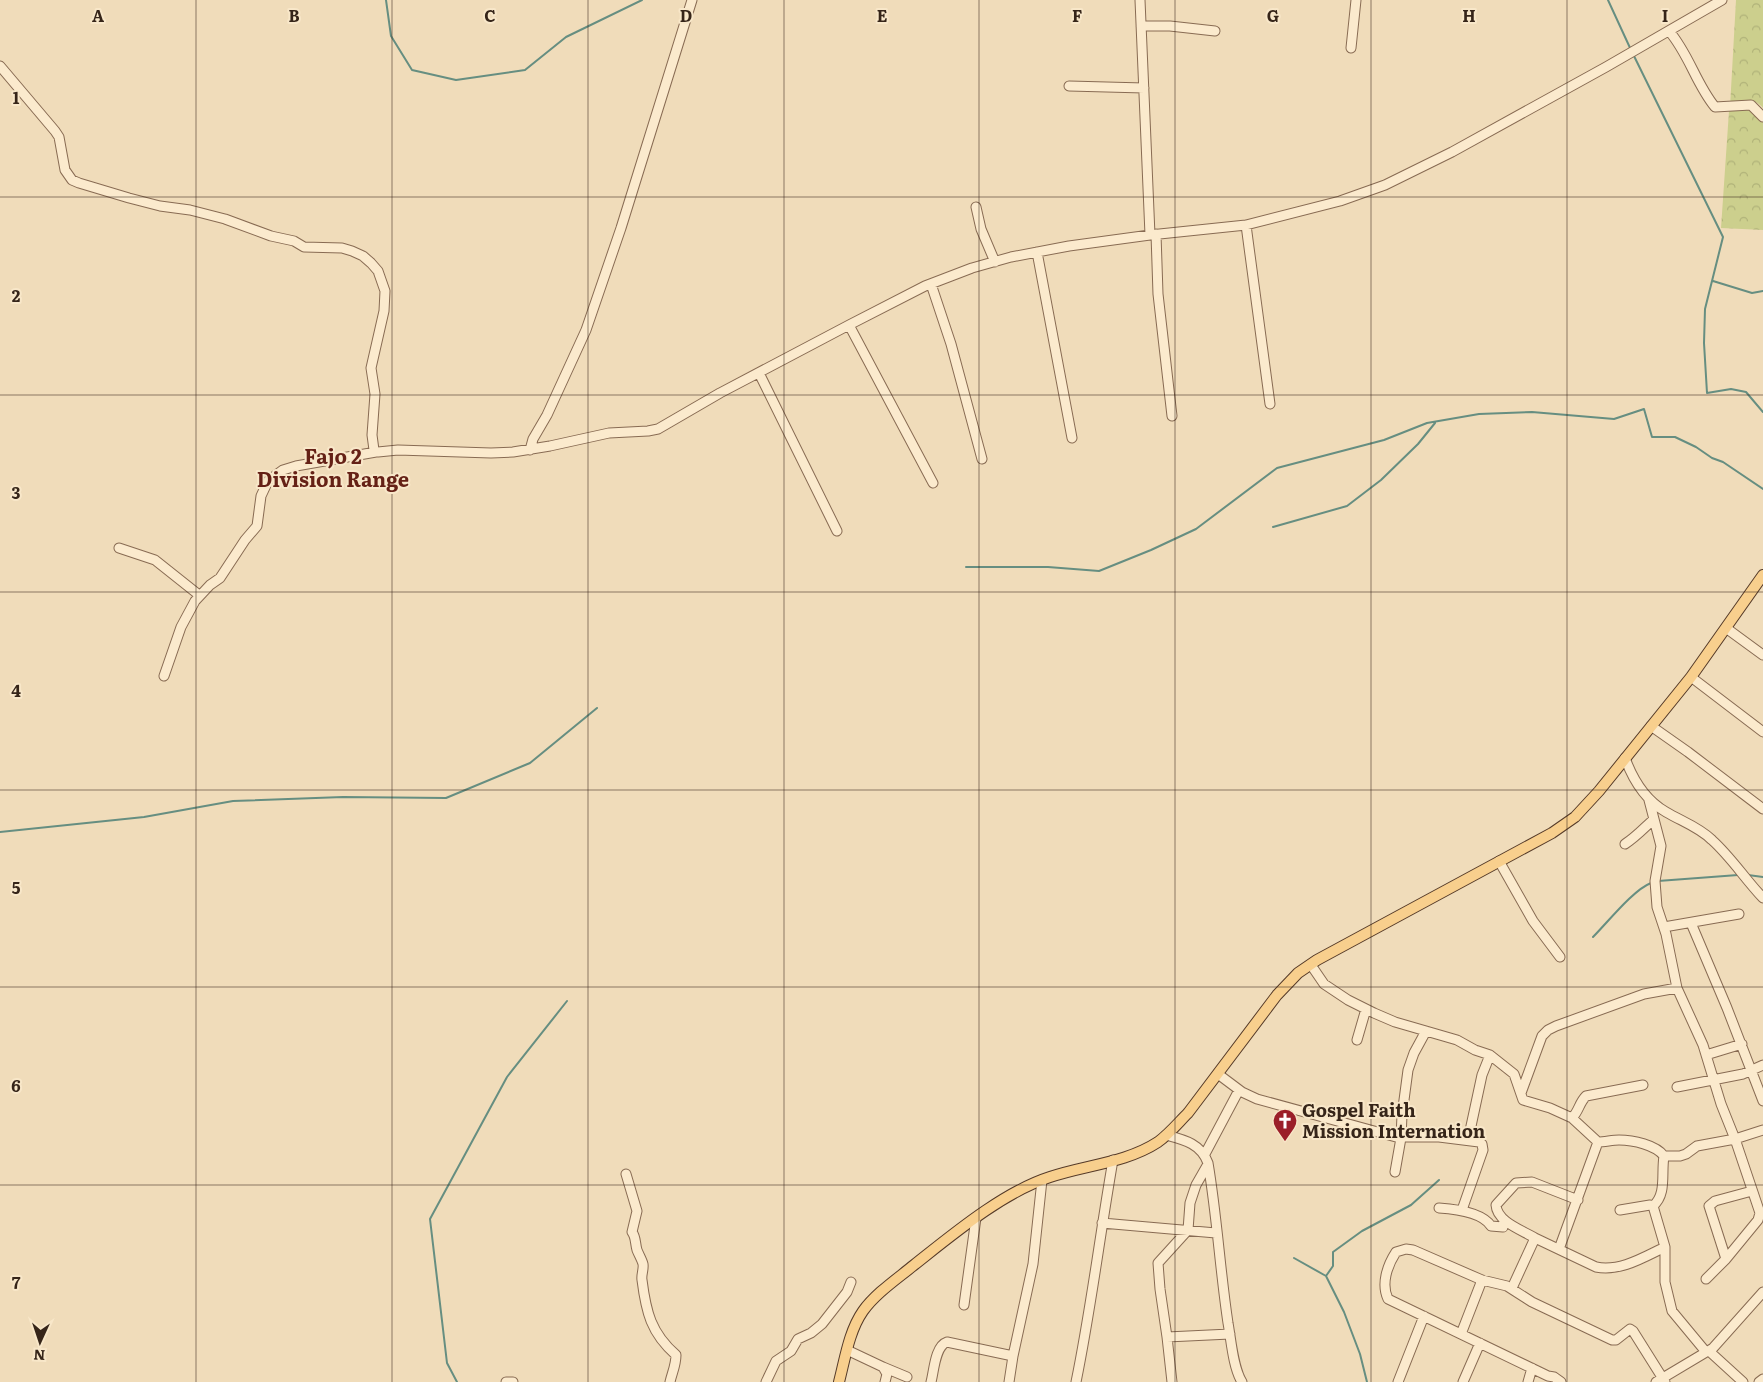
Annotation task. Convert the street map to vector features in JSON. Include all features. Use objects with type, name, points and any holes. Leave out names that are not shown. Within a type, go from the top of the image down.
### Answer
[{"type":"main road","points":[[839,1382],[847,1350],[859,1318],[870,1303],[910,1268],[976,1218],[1014,1194],[1042,1180],[1113,1160],[1146,1148],[1166,1135],[1188,1113],[1277,995],[1298,973],[1376,927],[1552,833],[1575,817],[1595,796],[1691,677],[1763,576]]},
{"type":"street","points":[[530,450],[533,439],[547,415],[586,330],[622,228],[692,0]]},
{"type":"street","points":[[1140,0],[1153,235],[1172,416]]},
{"type":"street","points":[[1351,48],[1356,0]]},
{"type":"street","points":[[164,676],[181,627],[199,596],[220,578],[245,540],[258,526],[263,489],[274,475],[284,470],[308,463],[376,452],[412,450],[491,452],[530,450],[608,433],[648,432],[658,429],[720,393],[849,325],[931,284],[972,268],[1037,252],[1153,235],[1246,225],[1340,201],[1394,181],[1452,152],[1722,0]]},
{"type":"street","points":[[1141,26],[1170,26],[1215,31]]},
{"type":"street","points":[[1669,31],[1678,42],[1705,95],[1714,107],[1752,105],[1763,117]]},
{"type":"street","points":[[0,66],[55,131],[62,147],[65,170],[72,180],[160,206],[190,210],[225,219],[304,246],[352,250],[371,263],[378,271],[385,291],[384,311],[371,368],[375,401],[372,440],[376,452]]},
{"type":"street","points":[[1069,86],[1144,88]]},
{"type":"street","points":[[976,207],[981,229],[995,262]]},
{"type":"street","points":[[1246,225],[1270,404]]},
{"type":"street","points":[[1037,252],[1072,438]]},
{"type":"street","points":[[931,284],[951,344],[982,459]]},
{"type":"street","points":[[849,325],[933,483]]},
{"type":"street","points":[[759,373],[837,531]]},
{"type":"street","points":[[119,548],[154,560],[199,596]]},
{"type":"street","points":[[1726,628],[1763,655]]},
{"type":"street","points":[[1691,677],[1763,732]]},
{"type":"street","points":[[1651,726],[1763,809]]},
{"type":"street","points":[[1625,758],[1632,778],[1649,800],[1664,812],[1694,827],[1712,839],[1763,898]]},
{"type":"street","points":[[1649,800],[1661,846],[1655,881],[1657,907],[1664,927],[1677,988],[1703,1045],[1713,1080],[1735,1139],[1760,1217],[1726,1259],[1706,1279]]},
{"type":"street","points":[[1625,844],[1636,837],[1654,819]]},
{"type":"street","points":[[1499,861],[1533,921],[1560,957]]},
{"type":"street","points":[[1664,927],[1739,914]]},
{"type":"street","points":[[1691,923],[1742,1044],[1763,1101]]},
{"type":"street","points":[[1311,965],[1324,984],[1366,1009],[1395,1022],[1457,1040],[1475,1050],[1490,1055],[1514,1074],[1523,1100],[1550,1108],[1572,1118],[1598,1142],[1620,1140],[1660,1150],[1664,1156],[1660,1200],[1653,1206],[1620,1210]]},
{"type":"street","points":[[1521,1093],[1542,1036],[1548,1030],[1644,994],[1677,988]]},
{"type":"street","points":[[1357,1040],[1366,1009]]},
{"type":"street","points":[[1395,1172],[1401,1138],[1408,1070],[1414,1053],[1426,1031]]},
{"type":"street","points":[[1706,1056],[1742,1044]]},
{"type":"street","points":[[1468,1140],[1482,1075],[1490,1055]]},
{"type":"street","points":[[1677,1087],[1743,1074],[1763,1065]]},
{"type":"street","points":[[1218,1074],[1239,1090],[1274,1105],[1401,1138],[1431,1137],[1479,1142],[1482,1144],[1483,1150],[1462,1210]]},
{"type":"street","points":[[1572,1118],[1578,1112],[1581,1101],[1586,1096],[1643,1084]]},
{"type":"street","points":[[1172,1382],[1158,1262],[1188,1230],[1190,1203],[1196,1185],[1206,1159],[1239,1090]]},
{"type":"street","points":[[1664,1156],[1680,1156],[1697,1146],[1735,1139],[1763,1130]]},
{"type":"street","points":[[1166,1135],[1188,1141],[1206,1159],[1230,1334],[1237,1369],[1242,1382]]},
{"type":"street","points":[[1559,1249],[1598,1142]]},
{"type":"street","points":[[1076,1382],[1086,1334],[1113,1160]]},
{"type":"street","points":[[626,1174],[637,1211],[632,1232],[635,1236],[639,1258],[643,1264],[643,1286],[652,1327],[668,1349],[676,1355],[676,1363],[670,1382]]},
{"type":"street","points":[[1009,1382],[1033,1264],[1042,1180]]},
{"type":"street","points":[[1578,1200],[1532,1182],[1516,1182],[1496,1207],[1504,1220],[1534,1238],[1604,1269],[1634,1262],[1665,1247]]},
{"type":"street","points":[[1726,1259],[1710,1206],[1714,1201],[1752,1191]]},
{"type":"street","points":[[1653,1206],[1665,1247],[1666,1282],[1672,1311],[1708,1351],[1743,1382]]},
{"type":"street","points":[[1439,1208],[1462,1210],[1488,1222],[1491,1226],[1504,1227],[1504,1220]]},
{"type":"street","points":[[964,1305],[976,1218]]},
{"type":"street","points":[[1102,1223],[1216,1233]]},
{"type":"street","points":[[1512,1288],[1534,1238]]},
{"type":"street","points":[[1561,1382],[1388,1299],[1385,1293],[1385,1282],[1392,1257],[1396,1252],[1403,1249],[1422,1252],[1482,1280],[1512,1288],[1532,1302],[1612,1340],[1628,1330],[1633,1330],[1661,1381],[1708,1351],[1763,1292]]},
{"type":"street","points":[[1461,1334],[1482,1280]]},
{"type":"street","points":[[766,1382],[776,1361],[791,1351],[798,1338],[811,1333],[822,1324],[847,1292],[851,1282]]},
{"type":"street","points":[[1398,1382],[1424,1316]]},
{"type":"street","points":[[1167,1337],[1230,1334]]},
{"type":"street","points":[[931,1382],[939,1348],[942,1343],[947,1342],[1013,1356]]},
{"type":"street","points":[[1463,1382],[1480,1343]]},
{"type":"street","points":[[847,1350],[907,1377]]},
{"type":"street","points":[[883,1367],[887,1374],[885,1382]]},
{"type":"street","points":[[1528,1382],[1532,1368]]},
{"type":"street","points":[[1759,1382],[1763,1379]]},
{"type":"street","points":[[506,1382],[513,1382]]},
{"type":"green space","points":[[1736,0],[1763,0],[1763,108],[1755,102],[1746,100],[1730,107]]},
{"type":"green space","points":[[1748,104],[1763,116],[1763,230],[1721,228],[1729,111]]},
{"type":"waterway","points":[[386,0],[391,36],[412,70],[456,80],[525,70],[566,37],[642,0]]},
{"type":"waterway","points":[[1608,0],[1631,50]]},
{"type":"waterway","points":[[1633,54],[1723,237],[1705,309],[1704,343],[1707,393],[1731,389],[1746,392],[1763,412]]},
{"type":"waterway","points":[[1713,281],[1752,293],[1763,291]]},
{"type":"waterway","points":[[966,567],[1048,567],[1099,571],[1196,529],[1277,468],[1384,440],[1427,423],[1479,414],[1532,412],[1614,419],[1644,409],[1652,437],[1675,437],[1696,447],[1712,458],[1723,462],[1763,489]]},
{"type":"waterway","points":[[1273,527],[1347,506],[1381,480],[1418,444],[1435,423]]},
{"type":"waterway","points":[[0,832],[144,817],[233,801],[343,797],[446,798],[530,763],[597,708]]},
{"type":"waterway","points":[[1658,881],[1738,875]]},
{"type":"waterway","points":[[1748,875],[1763,877]]},
{"type":"waterway","points":[[1593,937],[1636,892],[1651,883]]},
{"type":"waterway","points":[[457,1382],[447,1363],[430,1219],[507,1077],[567,1001]]},
{"type":"waterway","points":[[1326,1276],[1333,1266],[1333,1252],[1362,1231],[1411,1205],[1439,1180]]},
{"type":"waterway","points":[[1294,1258],[1326,1276],[1344,1312],[1360,1354],[1367,1382]]},
{"type":"place","name":"Gospel Faith Mission Internation","points":[[1285,1142]]},
{"type":"district","name":"Fajo 2 Division Range","points":[[333,468]]}]
